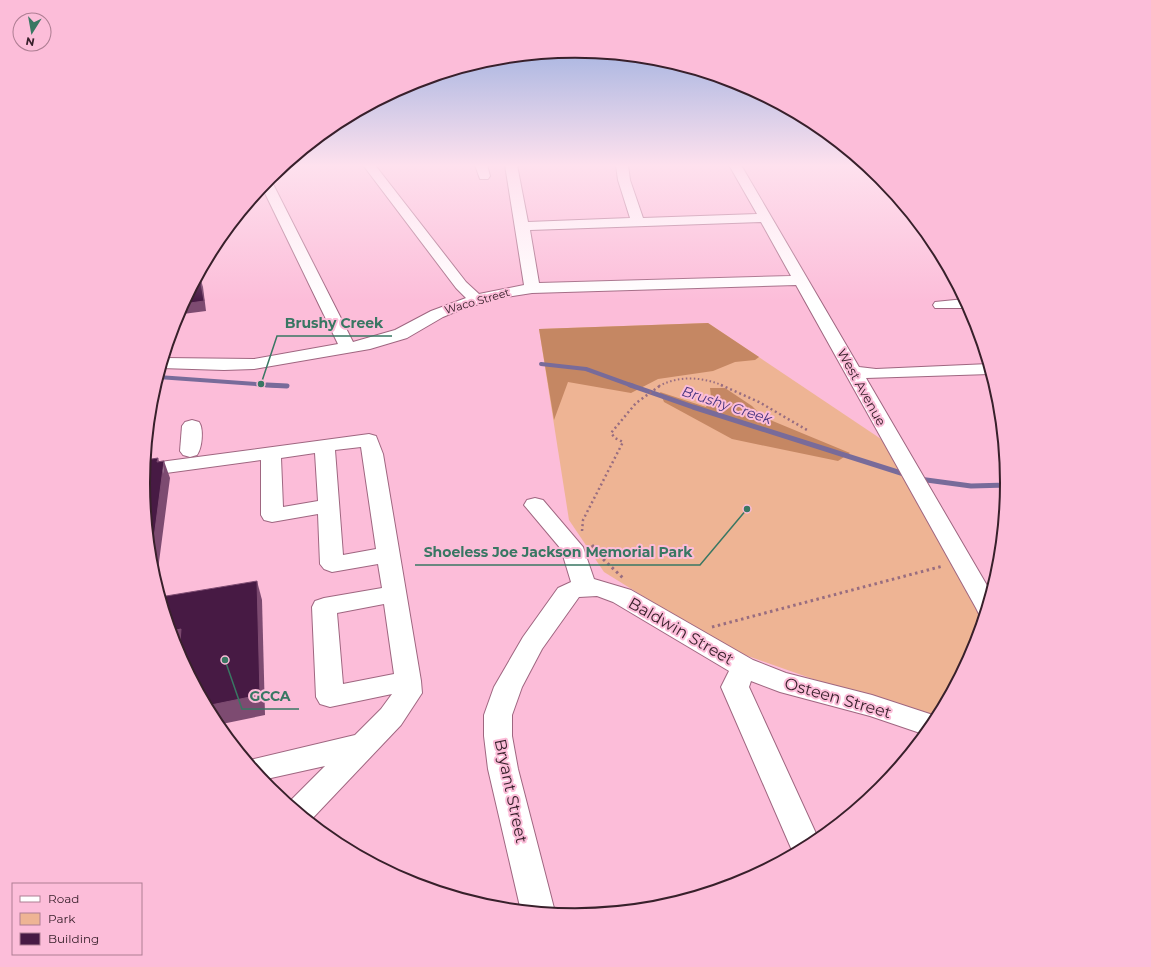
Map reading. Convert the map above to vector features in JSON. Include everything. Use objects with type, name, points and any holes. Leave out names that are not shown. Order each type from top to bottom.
[{"type":"street","points":[[280,210],[348,348]]},
{"type":"street","points":[[404,210],[461,285],[476,300]]},
{"type":"street","points":[[519,210],[531,274],[532,288]]},
{"type":"street","points":[[634,210],[638,222]]},
{"type":"street","name":"West Avenue","points":[[761,210],[984,602]]},
{"type":"street","points":[[522,226],[765,218]]},
{"type":"street","name":"Waco Street","points":[[167,363],[224,365],[254,364],[348,348],[392,338],[442,311],[496,294],[532,288],[801,280]]},
{"type":"street","points":[[941,305],[961,304]]},
{"type":"street","points":[[854,372],[876,374],[986,369]]},
{"type":"street","points":[[190,451],[192,426]]},
{"type":"street","points":[[151,469],[369,440],[373,454],[408,681],[408,693],[391,717],[302,809]]},
{"type":"street","points":[[151,455],[229,446]]},
{"type":"street","points":[[325,446],[332,564],[388,555]]},
{"type":"street","points":[[272,453],[272,514],[328,506]]},
{"type":"street","points":[[535,505],[572,547],[576,590]]},
{"type":"street","name":"Baldwin Street","points":[[576,590],[599,588],[622,596],[744,667],[735,687],[803,842]]},
{"type":"street","name":"Bryant Street","points":[[537,907],[503,769],[498,736],[498,715],[508,687],[532,644],[576,590]]},
{"type":"street","points":[[394,594],[324,607],[330,697],[408,681]]},
{"type":"street","name":"Osteen Street","points":[[744,667],[780,682],[872,706],[926,724]]},
{"type":"street","points":[[260,769],[364,745]]},
{"type":"path","points":[[585,536],[581,531],[583,520],[622,442],[615,438],[611,433],[642,397],[656,387],[670,380],[693,378],[717,383],[736,390],[807,430]]},
{"type":"path","points":[[589,541],[601,557],[625,581]]},
{"type":"path","points":[[704,629],[947,565]]},
{"type":"green space","points":[[708,323],[884,441],[981,611],[969,646],[957,672],[933,714],[844,690],[742,654],[680,619],[604,572],[569,520],[539,329]]},
{"type":"shaded area","points":[[708,323],[759,357],[755,360],[735,362],[713,371],[658,379],[631,393],[568,382],[554,420],[539,329]]},
{"type":"shaded area","points":[[710,388],[725,388],[752,406],[763,417],[850,453],[838,461],[732,439],[664,402],[660,392],[706,407],[711,397]]},
{"type":"building","points":[[201,282],[204,301],[190,303]]},
{"type":"building","points":[[158,458],[157,462],[164,461],[154,538],[151,511],[151,459]]},
{"type":"building","points":[[257,581],[260,695],[212,705],[194,672],[182,646],[180,641],[181,629],[176,630],[165,596]]},
{"type":"waterway","name":"Brushy Creek","points":[[541,364],[586,369],[633,386]]},
{"type":"waterway","name":"Brushy Creek","points":[[163,377],[271,385]]},
{"type":"waterway","name":"Brushy Creek","points":[[271,385],[287,386]]},
{"type":"waterway","name":"Brushy Creek","points":[[271,385],[282,386]]},
{"type":"waterway","name":"Brushy Creek","points":[[630,385],[693,407],[904,474]]},
{"type":"waterway","name":"Brushy Creek","points":[[919,479],[971,486],[1001,485]]},
{"type":"place","name":"Brushy Creek","points":[[261,384]]},
{"type":"place","name":"Shoeless Joe Jackson Memorial Park","points":[[747,509]]},
{"type":"place","name":"GCCA","points":[[225,660]]}]
